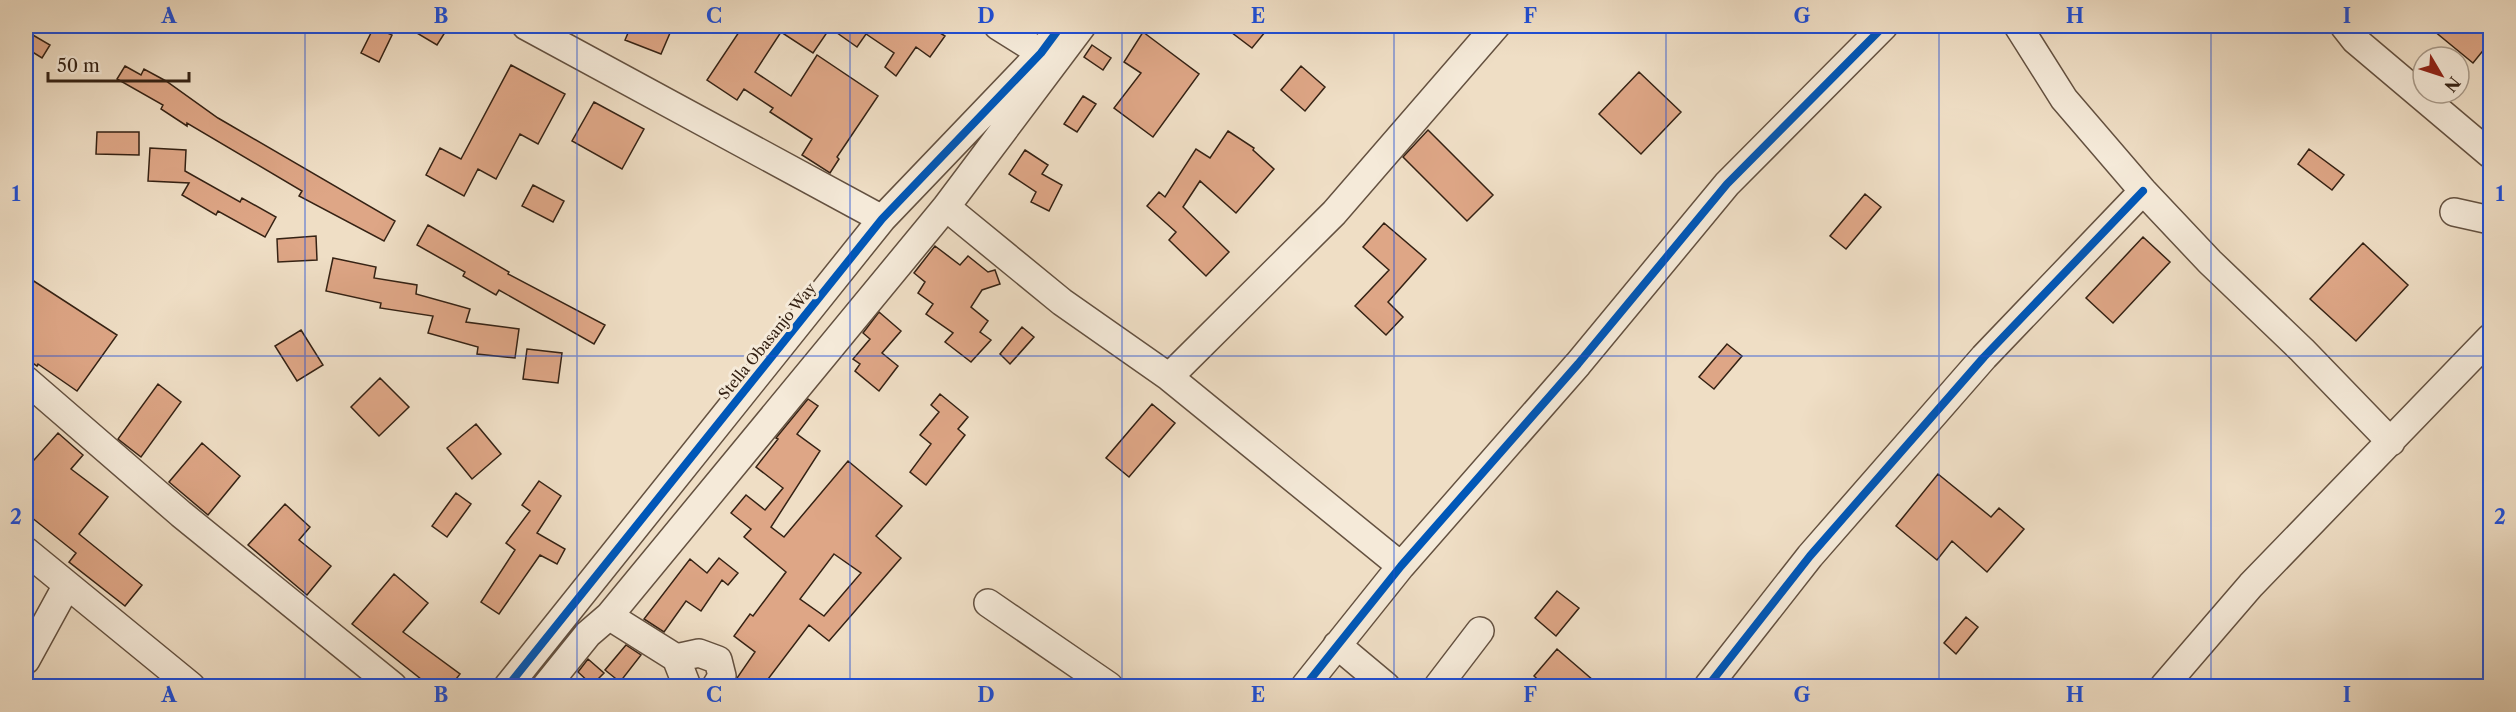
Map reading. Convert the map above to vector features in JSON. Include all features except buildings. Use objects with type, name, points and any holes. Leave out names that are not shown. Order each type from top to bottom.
[{"type":"street","points":[[526,26],[882,219]]},
{"type":"street","points":[[998,26],[1041,53]]},
{"type":"street","name":"Stella Obasanjo Way","points":[[508,687],[882,219],[1041,53],[1061,26]]},
{"type":"street","points":[[546,687],[588,634],[609,616],[946,207],[1082,26]]},
{"type":"street","points":[[1169,377],[1334,213],[1496,26]]},
{"type":"street","points":[[1305,687],[1401,566],[1578,364],[1726,184],[1884,26]]},
{"type":"street","points":[[2018,26],[2064,99],[2143,191],[2210,262],[2302,350],[2391,442]]},
{"type":"street","points":[[2344,26],[2355,40],[2490,154]]},
{"type":"street","points":[[1708,687],[1817,547],[1984,357],[2143,191]]},
{"type":"street","points":[[946,207],[1062,302],[1169,377],[1401,566]]},
{"type":"street","points":[[2454,212],[2490,220]]},
{"type":"street","points":[[2164,687],[2252,585],[2490,338]]},
{"type":"street","points":[[26,380],[181,514],[393,687]]},
{"type":"street","points":[[26,551],[191,687]]},
{"type":"street","points":[[26,660],[67,585]]},
{"type":"street","points":[[988,603],[1108,687]]},
{"type":"street","points":[[609,616],[676,658],[687,687]]},
{"type":"street","points":[[1438,687],[1480,631]]},
{"type":"street","points":[[1337,645],[1386,687]]},
{"type":"street","points":[[676,658],[699,653],[718,660],[722,676],[716,687]]},
{"type":"cycle path","points":[[508,686],[882,219],[1041,53],[1061,26]]},
{"type":"cycle path","points":[[1305,686],[1401,566],[1578,364],[1727,184],[1884,26]]},
{"type":"cycle path","points":[[1708,686],[1810,556],[1984,357],[2143,191]]}]
